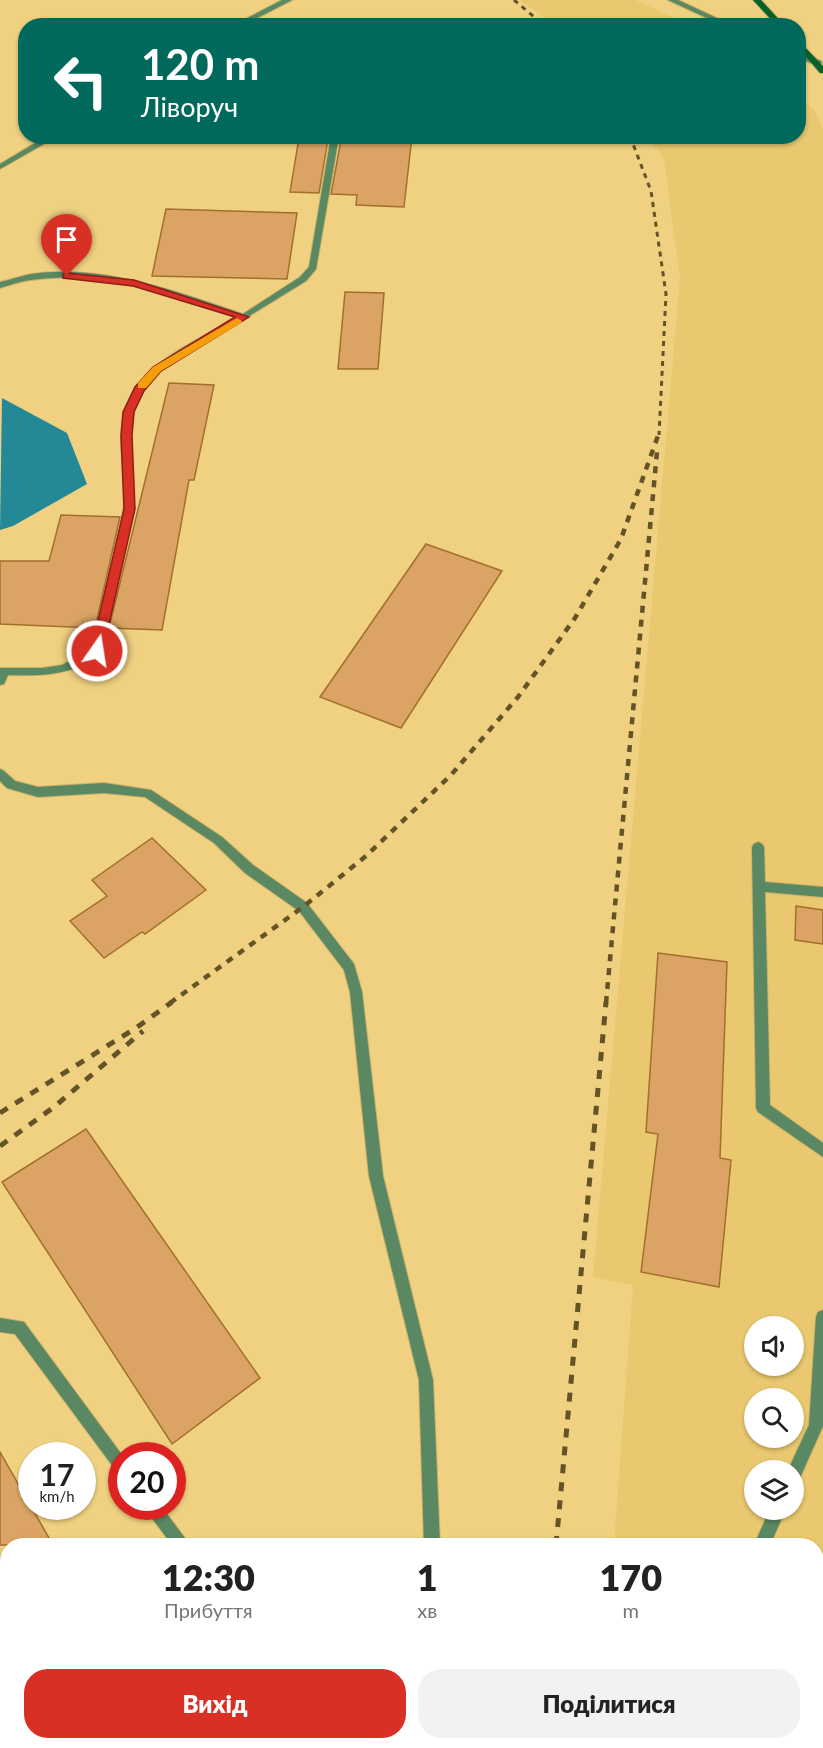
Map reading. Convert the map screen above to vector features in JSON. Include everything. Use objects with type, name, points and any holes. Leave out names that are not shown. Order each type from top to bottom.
[{"type":"street","points":[[757,0],[774,18]]},
{"type":"street","points":[[806,51],[821,67]]},
{"type":"lane","points":[[251,18],[288,0]]},
{"type":"lane","points":[[672,0],[713,18]]},
{"type":"lane","points":[[806,59],[821,67]]},
{"type":"lane","points":[[0,167],[40,144]]},
{"type":"lane","points":[[0,681],[4,671],[50,672],[78,665],[97,651],[129,509],[126,436],[129,412],[139,389],[157,369],[303,279],[313,267],[334,144]]},
{"type":"lane","points":[[0,285],[26,277],[45,275],[110,279],[172,293],[244,317]]},
{"type":"lane","points":[[0,774],[11,785],[38,792],[104,788],[147,793],[218,840],[249,868],[303,907],[350,968],[356,992],[376,1176],[426,1380],[432,1538]]},
{"type":"lane","points":[[758,847],[763,1108],[823,1151]]},
{"type":"lane","points":[[759,886],[823,892]]},
{"type":"lane","points":[[801,1460],[816,1425],[823,1317]]},
{"type":"lane","points":[[0,1325],[19,1327],[108,1448]]},
{"type":"lane","points":[[162,1520],[176,1538]]},
{"type":"lane","points":[[765,1538],[773,1520]]},
{"type":"shaded area","points":[[520,0],[635,0],[675,18],[544,18]]},
{"type":"shaded area","points":[[806,103],[815,111],[823,129],[823,1538],[615,1538],[633,1285],[593,1277],[680,278],[664,159],[653,144],[806,144]]},
{"type":"water","points":[[2,398],[67,433],[87,484],[13,526],[0,530]]},
{"type":"building","points":[[298,144],[327,144],[319,193],[290,192]]},
{"type":"building","points":[[340,144],[411,144],[404,207],[356,205],[357,195],[331,194]]},
{"type":"building","points":[[166,209],[297,213],[287,279],[152,276]]},
{"type":"building","points":[[345,292],[384,293],[378,369],[338,369]]},
{"type":"building","points":[[169,383],[214,385],[194,480],[189,480],[162,630],[109,628]]},
{"type":"building","points":[[61,515],[120,517],[95,628],[0,624],[0,561],[49,561]]},
{"type":"building","points":[[426,544],[502,571],[401,728],[320,697]]},
{"type":"building","points":[[152,838],[206,890],[145,934],[142,932],[104,958],[70,921],[107,896],[92,880]]},
{"type":"building","points":[[796,906],[823,910],[823,944],[795,940]]},
{"type":"building","points":[[658,953],[727,962],[720,1158],[731,1160],[719,1287],[641,1272],[658,1134],[646,1132]]},
{"type":"building","points":[[86,1129],[260,1378],[175,1442],[171,1442],[2,1182]]},
{"type":"building","points":[[0,1452],[18,1484],[18,1520],[39,1520],[49,1538],[0,1538]]},
{"type":"railway","points":[[514,0],[535,18]]},
{"type":"railway","points":[[633,144],[651,191],[666,294],[659,435]]},
{"type":"railway","points":[[170,1003],[303,907],[366,856],[451,775],[518,697],[575,618],[621,539],[659,433]]},
{"type":"railway","points":[[606,1003],[657,452]]},
{"type":"railway","points":[[0,1113],[136,1028],[172,1002]]},
{"type":"railway","points":[[557,1538],[606,1002]]},
{"type":"railway","points":[[0,1146],[54,1107],[143,1031]]},
{"type":"slow traffic","points":[[142,386],[157,369],[237,321]]},
{"type":"route","points":[[67,276],[134,283],[244,317],[157,369],[139,389],[129,412],[126,436],[129,509],[97,651]]}]
